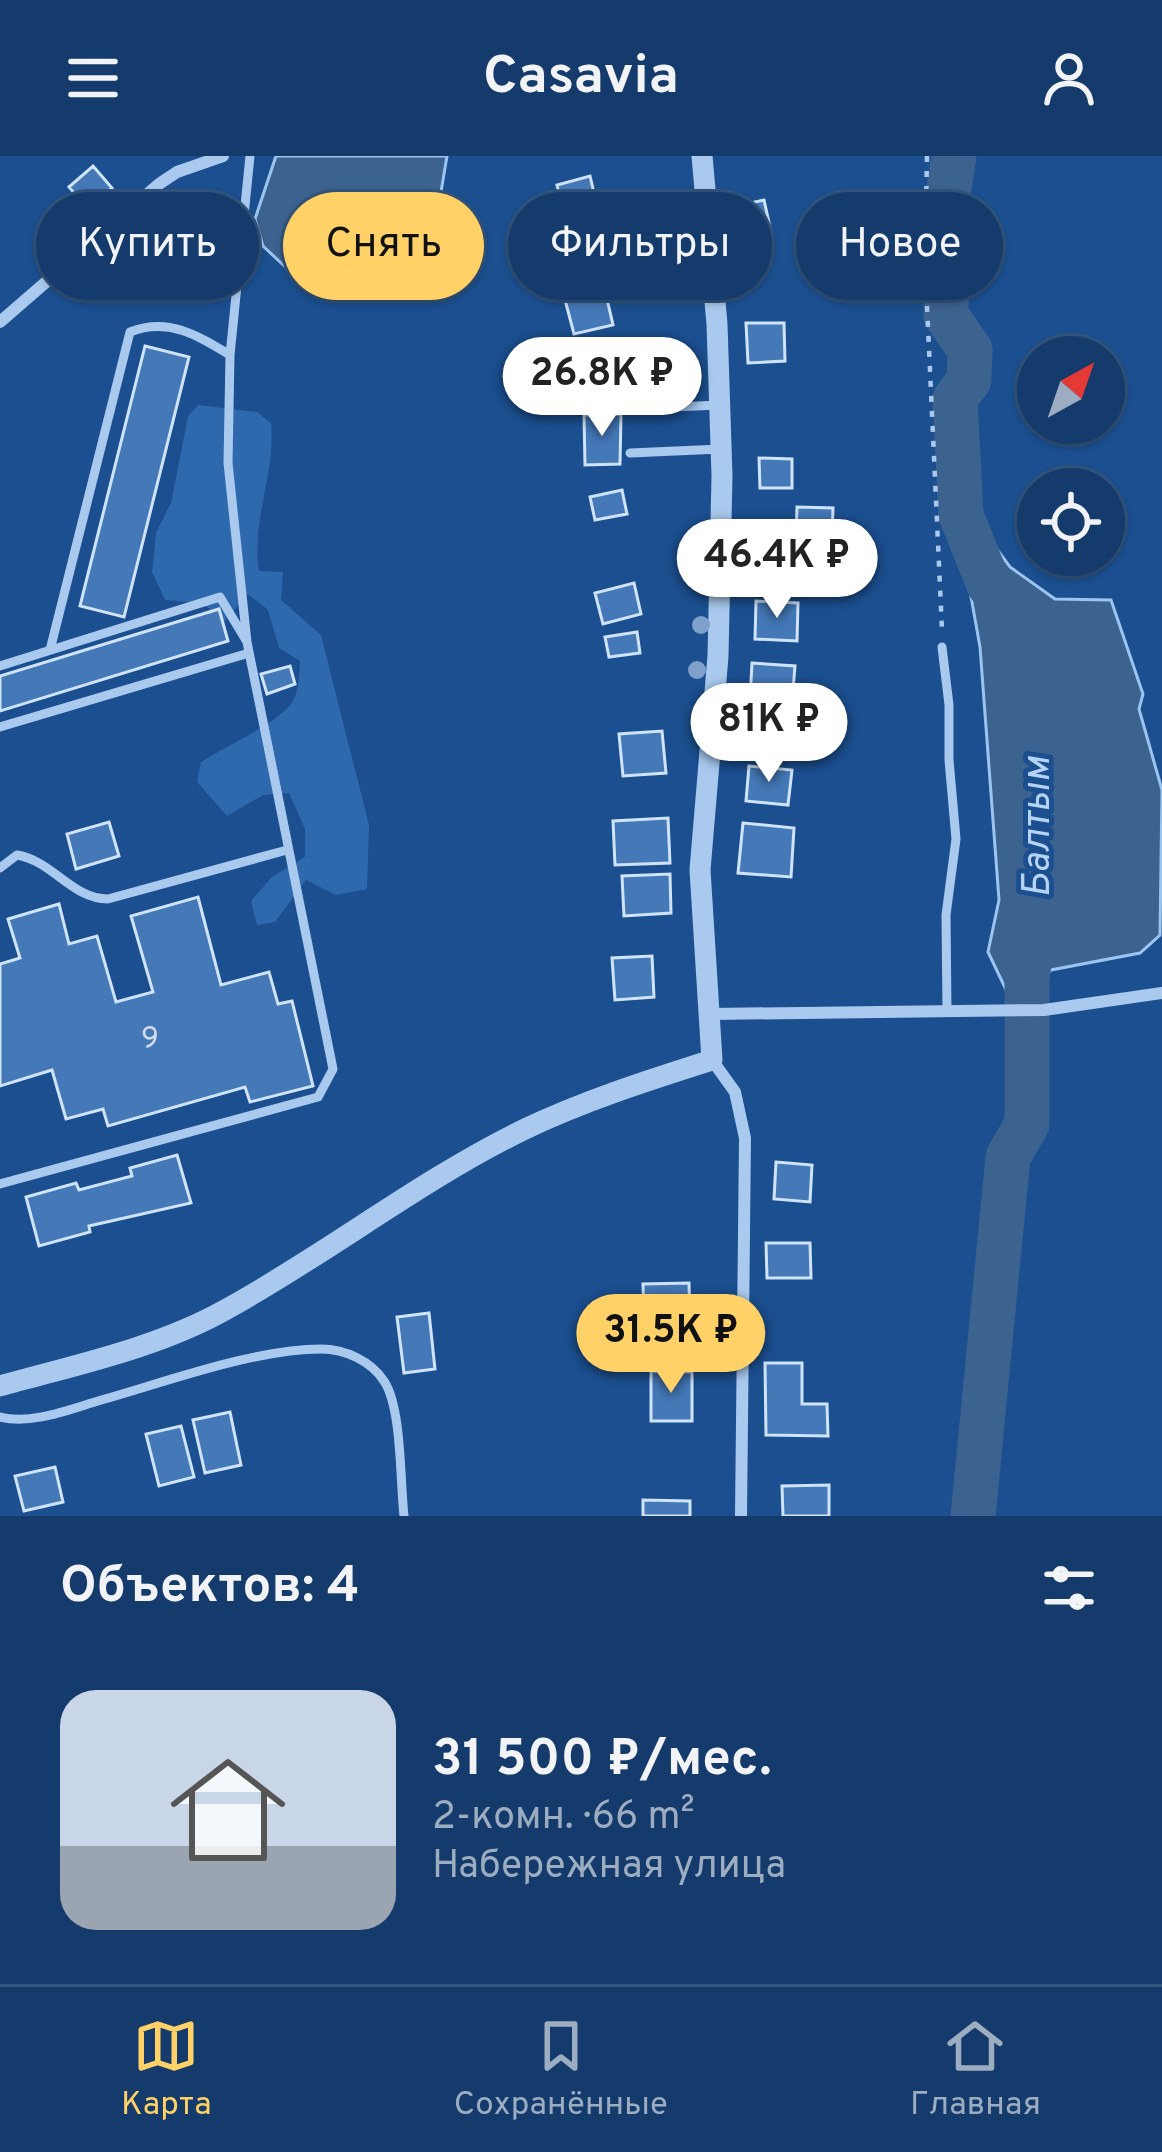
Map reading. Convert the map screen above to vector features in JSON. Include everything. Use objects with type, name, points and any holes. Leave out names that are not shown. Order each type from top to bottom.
[{"type":"street","points":[[0,322],[159,184],[177,172],[223,156]]},
{"type":"street","points":[[701,156],[705,192]]},
{"type":"street","points":[[714,300],[721,449],[718,656],[700,870],[712,1060],[735,1092],[745,1138],[741,1516]]},
{"type":"street","points":[[710,1014],[1044,1010],[1162,993]]},
{"type":"street","points":[[0,1386],[123,1352],[223,1312],[402,1198],[524,1129],[712,1060]]},
{"type":"lane","points":[[0,1184],[318,1097],[333,1069],[249,647],[228,463],[230,355],[250,156]]},
{"type":"lane","points":[[50,650],[130,332],[152,324],[192,332],[230,355]]},
{"type":"lane","points":[[587,397],[673,407],[720,405]]},
{"type":"lane","points":[[630,453],[721,449]]},
{"type":"lane","points":[[0,666],[220,597],[249,647]]},
{"type":"lane","points":[[0,727],[249,647]]},
{"type":"lane","points":[[942,647],[956,839],[946,915],[947,1011]]},
{"type":"lane","points":[[0,868],[17,855],[34,857],[90,899],[108,899],[287,850]]},
{"type":"lane","points":[[0,1417],[14,1420],[60,1412],[266,1357],[322,1349],[346,1354],[370,1364],[387,1384],[404,1516]]},
{"type":"path","points":[[927,156],[925,262],[942,647]]},
{"type":"shaded area","points":[[198,405],[257,412],[271,423],[258,533],[259,571],[283,572],[281,600],[321,635],[369,825],[367,889],[336,895],[306,880],[275,922],[257,925],[251,901],[272,877],[305,857],[305,829],[289,793],[263,795],[227,816],[197,782],[201,762],[288,707],[297,691],[300,661],[279,648],[268,610],[248,594],[224,622],[203,603],[165,600],[152,572],[156,533],[171,503],[188,416]]},
{"type":"water","points":[[276,156],[447,156],[441,192],[283,192],[283,265],[263,246],[259,207]]},
{"type":"water","points":[[979,525],[1017,576],[1055,599],[1111,600],[1143,694],[1139,709],[1162,790],[1160,935],[1140,953],[1051,970],[1032,992],[1009,996],[988,952],[999,900],[980,647],[960,535]]},
{"type":"building","points":[[93,166],[112,188],[73,192],[69,187]]},
{"type":"building","points":[[590,176],[594,192],[559,192],[557,185]]},
{"type":"building","points":[[565,300],[607,300],[613,325],[574,334]]},
{"type":"building","points":[[746,323],[784,323],[785,361],[748,363]]},
{"type":"building","points":[[619,342],[623,360],[581,370],[578,352]]},
{"type":"building","points":[[145,346],[189,357],[124,617],[80,606]]},
{"type":"building","points":[[542,367],[548,400],[522,405],[516,372]]},
{"type":"building","points":[[621,414],[620,464],[585,465],[584,415]]},
{"type":"building","points":[[759,458],[792,459],[792,488],[760,488]]},
{"type":"building","points":[[622,490],[627,514],[595,520],[590,497]]},
{"type":"building","points":[[797,507],[833,508],[832,537],[796,536]]},
{"type":"building","points":[[634,583],[641,614],[603,624],[595,593]]},
{"type":"building","points":[[756,601],[798,603],[797,641],[755,639]]},
{"type":"building","points":[[219,609],[228,641],[0,711],[0,676]]},
{"type":"building","points":[[637,632],[640,653],[609,657],[605,637]]},
{"type":"building","points":[[752,663],[795,666],[792,702],[750,699]]},
{"type":"building","points":[[290,666],[295,684],[267,694],[261,674]]},
{"type":"building","points":[[662,731],[666,773],[623,776],[619,734]]},
{"type":"building","points":[[749,766],[792,770],[788,805],[746,801]]},
{"type":"building","points":[[668,818],[670,863],[615,865],[613,821]]},
{"type":"building","points":[[109,822],[119,856],[76,869],[67,834]]},
{"type":"building","points":[[743,823],[794,828],[791,877],[738,873]]},
{"type":"building","points":[[670,874],[671,913],[624,916],[622,876]]},
{"type":"building","points":[[198,897],[221,985],[269,972],[278,1004],[292,1001],[313,1086],[250,1102],[245,1087],[108,1126],[103,1109],[66,1119],[52,1070],[0,1086],[0,964],[20,958],[8,919],[59,904],[69,944],[97,936],[116,1002],[153,992],[131,916]]},
{"type":"building","points":[[652,956],[654,997],[615,1000],[612,958]]},
{"type":"building","points":[[177,1155],[191,1203],[89,1226],[90,1232],[39,1246],[26,1197],[76,1183],[79,1190],[132,1176],[130,1168]]},
{"type":"building","points":[[776,1162],[812,1165],[810,1202],[774,1199]]},
{"type":"building","points":[[766,1243],[810,1243],[811,1278],[767,1278]]},
{"type":"building","points":[[689,1283],[690,1323],[644,1323],[643,1284]]},
{"type":"building","points":[[429,1313],[435,1369],[404,1373],[397,1317]]},
{"type":"building","points":[[765,1363],[802,1363],[802,1404],[827,1404],[828,1436],[766,1435]]},
{"type":"building","points":[[651,1371],[692,1372],[692,1421],[651,1421]]},
{"type":"building","points":[[230,1412],[241,1465],[205,1473],[193,1420]]},
{"type":"building","points":[[181,1426],[194,1477],[159,1486],[146,1434]]},
{"type":"building","points":[[55,1467],[63,1502],[24,1511],[15,1476]]},
{"type":"building","points":[[829,1485],[829,1516],[783,1516],[782,1486]]},
{"type":"building","points":[[643,1500],[690,1501],[690,1516],[643,1516]]},
{"type":"waterway","name":"Балтым","points":[[954,156],[948,195],[946,315],[970,350],[969,380],[955,399],[961,515],[989,585]]},
{"type":"waterway","name":"Балтым","points":[[973,1516],[1008,1157],[1027,1124],[1027,980],[1033,931]]}]
